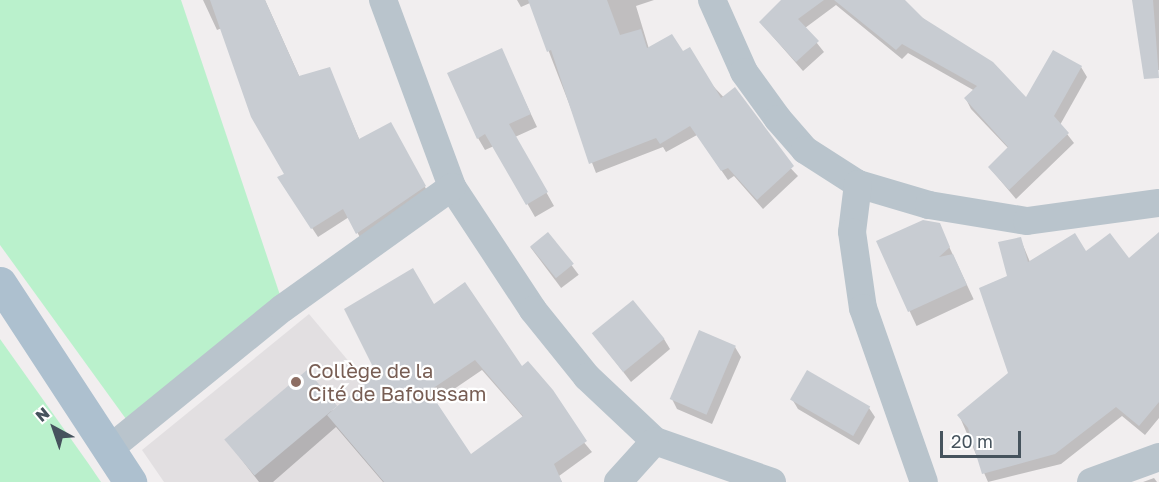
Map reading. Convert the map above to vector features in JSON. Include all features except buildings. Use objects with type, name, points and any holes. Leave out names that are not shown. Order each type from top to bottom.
[{"type":"main road","points":[[0,283],[130,482]]},
{"type":"street","points":[[382,0],[452,187],[532,310],[587,377],[655,441],[772,482]]},
{"type":"street","points":[[712,0],[744,72],[778,119],[805,150],[858,184],[929,206],[1027,221],[1159,202]]},
{"type":"street","points":[[858,184],[852,232],[863,308],[924,482]]},
{"type":"street","points":[[108,450],[284,308],[452,187]]},
{"type":"street","points":[[618,482],[655,441]]},
{"type":"street","points":[[1091,482],[1159,457]]},
{"type":"shaded area","name":"Collège de la Cité de Bafoussam","points":[[309,314],[450,482],[164,482],[142,450]]},
{"type":"green space","points":[[0,0],[181,0],[282,301],[126,419],[0,245]]},
{"type":"green space","points":[[0,339],[88,463],[101,482],[0,482]]},
{"type":"place","name":"Collège de la Cité de Bafoussam","points":[[296,382]]}]
